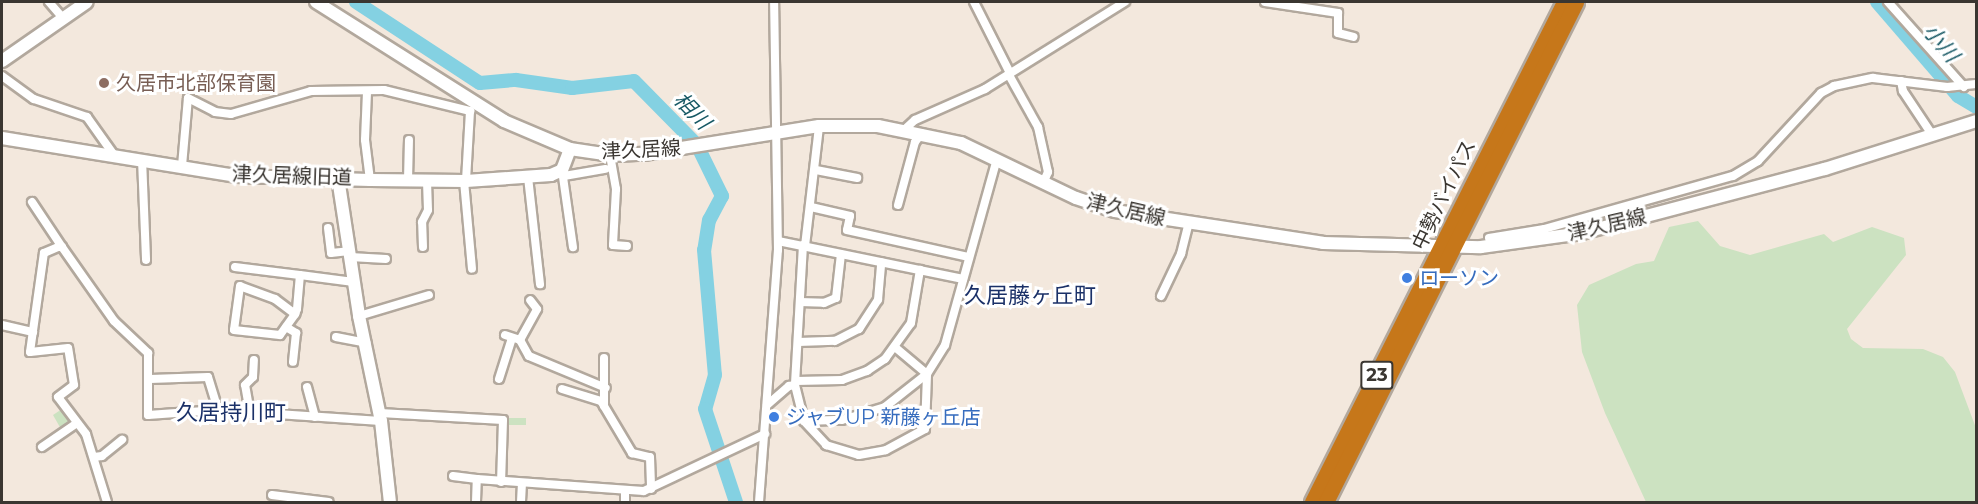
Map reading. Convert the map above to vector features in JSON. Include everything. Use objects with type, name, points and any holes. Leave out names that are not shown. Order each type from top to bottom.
[{"type":"highway","name":"中勢バイパス","points":[[1326,502],[1564,2]]},
{"type":"highway","name":"中勢バイパス","points":[[1312,502],[1576,2]]},
{"type":"main road","points":[[2,60],[87,2]]},
{"type":"main road","name":"津久居線","points":[[316,2],[473,107],[528,134],[570,149],[610,155],[692,147],[819,126],[863,124],[922,133],[961,143],[1043,183],[1115,211],[1323,243],[1448,248],[1524,243],[1582,233],[1715,199],[1933,136],[1977,121]]},
{"type":"main road","name":"津久居線旧道","points":[[2,138],[237,176],[465,181],[563,173]]},
{"type":"main road","points":[[563,173],[570,149]]},
{"type":"main road","points":[[338,178],[354,282],[380,417],[390,502]]},
{"type":"street","points":[[49,2],[63,18]]},
{"type":"street","points":[[759,502],[778,241],[774,2]]},
{"type":"street","points":[[974,2],[1038,127],[1048,172],[1043,183]]},
{"type":"street","points":[[903,131],[915,120],[977,93],[1010,74],[1125,2]]},
{"type":"street","points":[[1265,2],[1338,13],[1338,33],[1354,37]]},
{"type":"street","points":[[1888,2],[1955,87]]},
{"type":"street","points":[[2,76],[34,99],[87,117],[114,155]]},
{"type":"street","points":[[1490,238],[1544,229],[1717,181],[1758,161],[1821,93],[1873,78],[1955,87],[1977,84]]},
{"type":"street","points":[[1901,81],[1903,91],[1933,136]]},
{"type":"street","points":[[182,166],[188,98],[215,112],[231,114],[311,91],[401,93],[473,107],[465,181],[472,268]]},
{"type":"street","points":[[367,92],[365,140],[370,180]]},
{"type":"street","points":[[819,126],[816,170],[804,246],[795,383],[804,422],[820,441],[843,452],[864,455],[885,450],[925,429],[927,374]]},
{"type":"street","points":[[898,205],[915,142],[922,133]]},
{"type":"street","points":[[408,180],[410,140]]},
{"type":"street","points":[[610,155],[616,189],[613,245],[627,246]]},
{"type":"street","points":[[142,159],[146,260]]},
{"type":"street","points":[[804,422],[842,420],[867,414],[896,400],[927,374],[945,345],[997,159]]},
{"type":"street","points":[[573,247],[563,173],[605,169]]},
{"type":"street","points":[[816,170],[857,178]]},
{"type":"street","points":[[528,177],[540,284]]},
{"type":"street","points":[[423,247],[422,222],[428,210],[427,181]]},
{"type":"street","points":[[1715,199],[1717,181]]},
{"type":"street","points":[[32,202],[114,321],[148,353],[150,379],[148,415],[218,410],[315,417],[503,420],[501,482]]},
{"type":"street","points":[[811,207],[850,216],[847,230],[969,257]]},
{"type":"street","points":[[1161,296],[1181,254],[1189,223]]},
{"type":"street","points":[[328,228],[331,254],[386,259]]},
{"type":"street","points":[[778,241],[963,279]]},
{"type":"street","points":[[62,246],[44,253],[30,352],[68,348],[74,385],[58,397],[86,434],[107,502]]},
{"type":"street","points":[[800,302],[824,303],[836,298],[842,254]]},
{"type":"street","points":[[798,342],[835,341],[859,329],[878,300],[881,262]]},
{"type":"street","points":[[235,267],[354,282]]},
{"type":"street","points":[[767,405],[795,383],[830,382],[853,377],[876,366],[896,348],[915,311],[920,270]]},
{"type":"street","points":[[295,314],[275,298],[240,286],[234,330],[280,335],[295,314],[300,275]]},
{"type":"street","points":[[360,316],[429,295]]},
{"type":"street","points":[[498,379],[512,338],[537,309],[530,300]]},
{"type":"street","points":[[2,325],[33,332]]},
{"type":"street","points":[[286,327],[296,333],[293,362]]},
{"type":"street","points":[[336,337],[366,344]]},
{"type":"street","points":[[512,338],[529,356],[606,388]]},
{"type":"street","points":[[896,348],[927,374]]},
{"type":"street","points":[[604,358],[606,388],[604,406]]},
{"type":"street","points":[[250,412],[245,386],[253,377],[254,360]]},
{"type":"street","points":[[150,379],[222,378]]},
{"type":"street","points":[[212,379],[218,410]]},
{"type":"street","points":[[308,387],[315,417]]},
{"type":"street","points":[[562,389],[601,401],[632,453],[650,457],[651,489]]},
{"type":"street","points":[[42,447],[77,423]]},
{"type":"street","points":[[453,476],[522,484],[625,491],[651,489],[765,434]]},
{"type":"street","points":[[94,457],[123,440]]},
{"type":"street","points":[[476,502],[477,479]]},
{"type":"street","points":[[521,502],[522,484]]},
{"type":"street","points":[[625,491],[625,502]]},
{"type":"street","points":[[272,495],[328,502]]},
{"type":"green space","points":[[1698,221],[1720,246],[1750,255],[1824,234],[1833,242],[1872,227],[1904,238],[1906,255],[1847,329],[1851,339],[1863,348],[1923,349],[1943,357],[1955,372],[1976,428],[1976,502],[1646,502],[1605,413],[1582,352],[1577,305],[1589,285],[1636,264],[1654,261],[1669,227]]},
{"type":"green space","points":[[62,409],[71,420],[61,429],[53,415]]},
{"type":"green space","points":[[507,418],[526,418],[526,425],[507,425]]},
{"type":"waterway","name":"相川","points":[[356,2],[480,83],[516,80],[572,88],[634,81],[697,145],[722,196],[709,220],[704,250],[715,375],[705,409],[736,502]]},
{"type":"waterway","name":"小川","points":[[1877,2],[1958,96],[1976,107]]},
{"type":"place","name":"久居市北部保育園","points":[[104,83]]},
{"type":"place","name":"ローソン","points":[[1407,278]]},
{"type":"place","name":"ジャブUP 新藤ヶ丘店","points":[[774,417]]},
{"type":"district","name":"久居藤ヶ丘町","points":[[1030,296]]},
{"type":"district","name":"久居持川町","points":[[231,413]]}]
